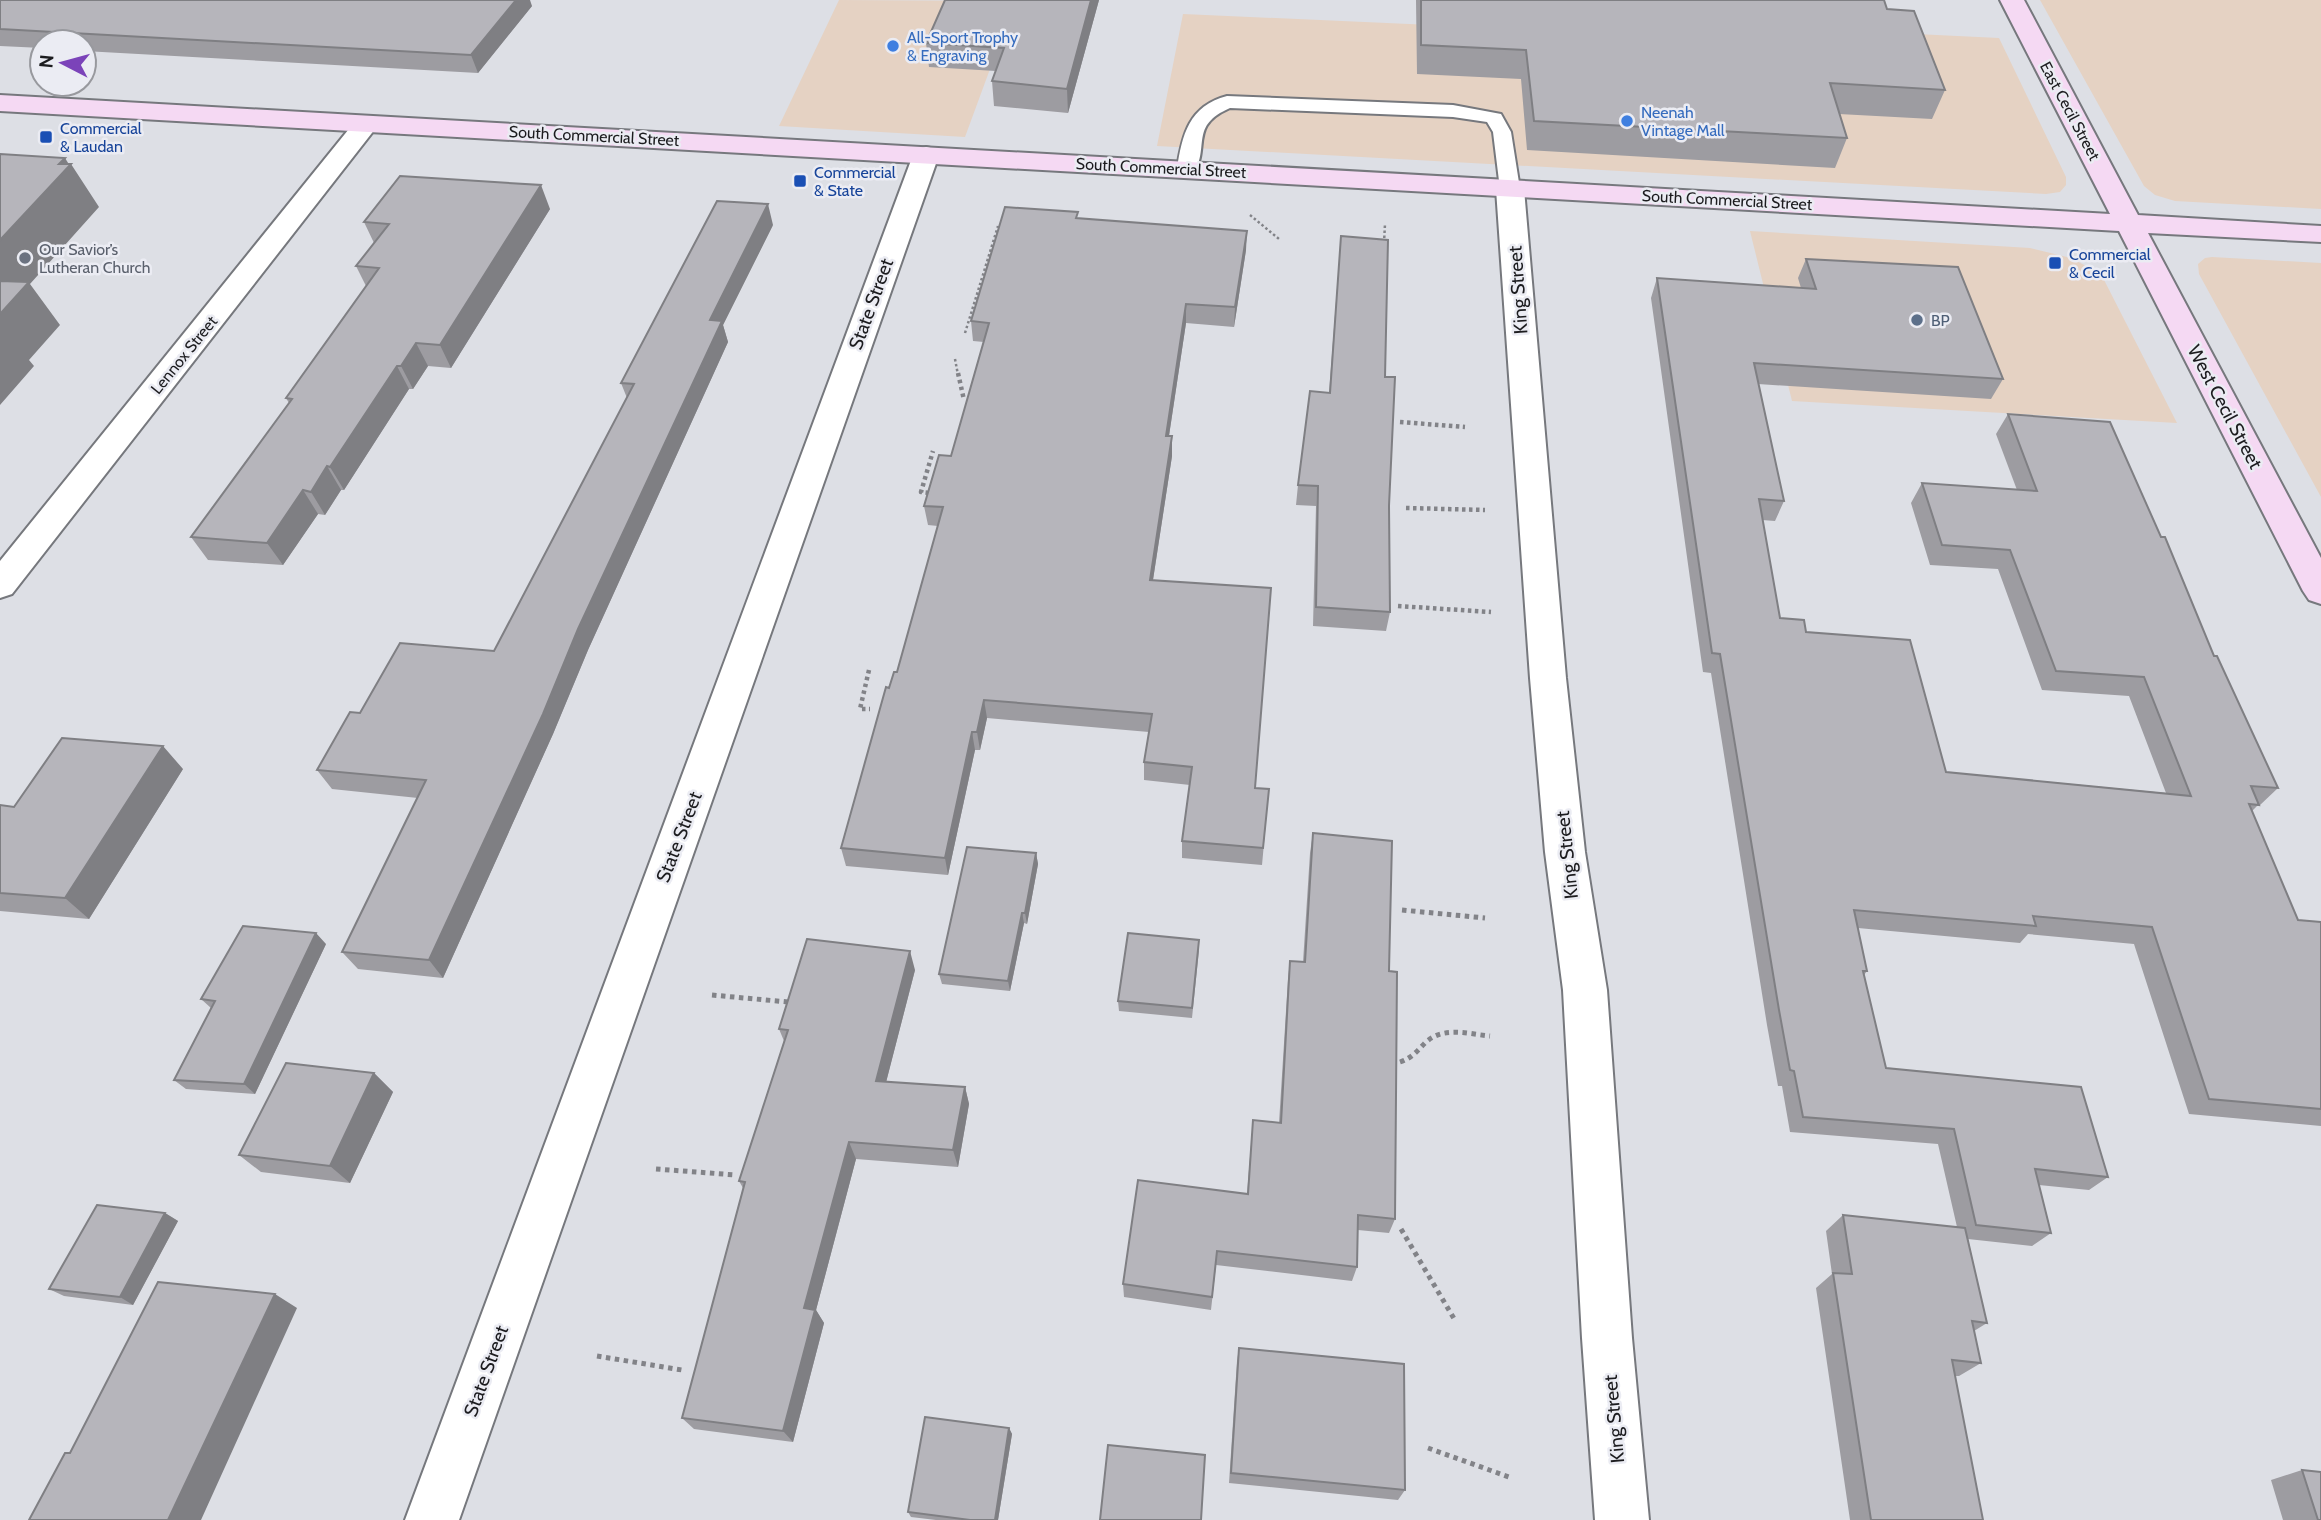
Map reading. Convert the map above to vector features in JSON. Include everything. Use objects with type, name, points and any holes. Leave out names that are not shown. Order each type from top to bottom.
[{"type":"main road","name":"East Cecil Street","points":[[2012,0],[2128,222]]},
{"type":"main road","name":"South Commercial Street","points":[[0,103],[2321,234]]},
{"type":"main road","name":"West Cecil Street","points":[[2128,222],[2321,591]]},
{"type":"street","name":"Lennox Street","points":[[0,585],[10,559],[366,124]]},
{"type":"street","name":"State Street","points":[[432,1520],[926,155]]},
{"type":"street","name":"King Street","points":[[1510,189],[1565,852],[1585,990],[1607,1338],[1622,1520]]},
{"type":"lane","points":[[1186,169],[1192,134],[1199,118],[1209,108],[1227,102],[1453,111],[1494,118],[1502,132],[1510,189]]},
{"type":"path","points":[[1245,212],[1279,239]]},
{"type":"path","points":[[1383,254],[1385,219]]},
{"type":"path","points":[[965,333],[998,226]]},
{"type":"path","points":[[955,359],[964,400]]},
{"type":"path","points":[[1400,422],[1465,427]]},
{"type":"path","points":[[929,493],[921,492],[933,451]]},
{"type":"path","points":[[1406,508],[1535,512]]},
{"type":"path","points":[[1398,606],[1545,616]]},
{"type":"path","points":[[869,670],[860,709],[870,709]]},
{"type":"path","points":[[1402,910],[1485,918]]},
{"type":"path","points":[[712,995],[788,1002]]},
{"type":"path","points":[[1399,1062],[1413,1058],[1434,1036],[1444,1032],[1490,1037]]},
{"type":"path","points":[[656,1169],[736,1175]]},
{"type":"path","points":[[1401,1229],[1456,1322]]},
{"type":"path","points":[[597,1356],[682,1370]]},
{"type":"path","points":[[1428,1448],[1508,1477]]},
{"type":"shaded area","points":[[839,0],[1015,1],[965,137],[779,126]]},
{"type":"shaded area","points":[[2040,0],[2321,0],[2321,209],[2175,201],[2155,195],[2144,186]]},
{"type":"shaded area","points":[[1183,14],[1795,41],[1791,28],[1999,38],[2066,177],[2066,185],[2060,192],[2046,194],[1157,146]]},
{"type":"shaded area","points":[[1750,231],[2030,248],[2071,258],[2101,274],[2177,423],[1792,401]]},
{"type":"shaded area","points":[[2205,258],[2321,263],[2321,497],[2199,274],[2198,264]]},
{"type":"building","points":[[0,0],[516,0],[471,55],[98,34],[98,28],[0,29]]},
{"type":"building","points":[[945,0],[1091,0],[1067,89],[992,81],[1004,48],[926,43]]},
{"type":"building","points":[[1421,0],[1884,0],[1887,9],[1914,11],[1945,90],[1830,83],[1847,138],[1534,121],[1526,50],[1421,45]]},
{"type":"building","points":[[0,154],[65,158],[59,164],[71,164],[0,240]]},
{"type":"building","points":[[400,176],[541,185],[440,345],[416,343],[401,366],[397,366],[330,467],[327,466],[311,492],[303,490],[267,543],[191,537],[292,399],[286,398],[379,268],[356,266],[389,224],[364,222]]},
{"type":"building","points":[[717,201],[768,204],[710,320],[722,321],[578,629],[543,714],[429,960],[342,952],[426,780],[317,770],[350,712],[360,713],[400,643],[494,651],[634,384],[621,383]]},
{"type":"building","points":[[1005,207],[1078,212],[1076,218],[1247,231],[1235,307],[1186,304],[1166,436],[1172,436],[1150,580],[1271,588],[1255,788],[1269,789],[1263,848],[1182,841],[1192,767],[1144,762],[1152,714],[984,700],[977,732],[972,732],[945,858],[841,848],[886,687],[889,688],[894,672],[897,672],[943,507],[924,506],[939,455],[951,456],[989,323],[971,321]]},
{"type":"building","points":[[1341,236],[1388,240],[1385,377],[1395,377],[1389,506],[1390,612],[1316,607],[1318,486],[1298,485],[1310,391],[1330,393]]},
{"type":"building","points":[[1806,259],[1958,267],[2003,379],[1754,363],[1784,501],[1759,499],[1780,618],[1804,620],[1806,632],[1910,640],[1946,772],[2191,796],[2144,677],[2056,671],[2010,550],[1942,545],[1922,483],[2037,491],[2008,414],[2110,422],[2161,537],[2165,537],[2214,656],[2217,656],[2278,788],[2251,786],[2259,805],[2249,804],[2298,920],[2321,922],[2321,1109],[2209,1099],[2152,927],[2033,916],[2036,926],[1854,910],[1867,971],[1863,971],[1886,1068],[2081,1087],[2108,1177],[2035,1169],[2051,1233],[1976,1225],[1954,1129],[1803,1117],[1794,1071],[1790,1070],[1720,654],[1712,653],[1657,278],[1816,289]]},
{"type":"building","points":[[0,281],[29,282],[0,314]]},
{"type":"building","points":[[62,738],[163,746],[65,898],[0,893],[0,805],[14,807]]},
{"type":"building","points":[[1313,833],[1392,841],[1389,971],[1397,972],[1395,1219],[1358,1215],[1357,1267],[1217,1251],[1212,1297],[1123,1284],[1138,1180],[1248,1194],[1253,1120],[1281,1123],[1290,961],[1305,962]]},
{"type":"building","points":[[967,847],[1036,853],[1008,981],[939,974]]},
{"type":"building","points":[[243,926],[316,933],[244,1084],[174,1080],[215,1001],[201,999]]},
{"type":"building","points":[[1128,933],[1199,940],[1192,1008],[1118,1001]]},
{"type":"building","points":[[807,939],[910,951],[876,1081],[965,1087],[953,1150],[849,1142],[804,1308],[815,1310],[783,1431],[682,1418],[745,1182],[739,1181],[788,1030],[779,1029]]},
{"type":"building","points":[[286,1063],[374,1073],[330,1166],[239,1155]]},
{"type":"building","points":[[97,1205],[165,1213],[120,1297],[49,1289]]},
{"type":"building","points":[[1843,1215],[1965,1228],[1987,1323],[1972,1321],[1981,1363],[1952,1360],[1983,1520],[1871,1520],[1833,1273],[1852,1274]]},
{"type":"building","points":[[158,1282],[275,1294],[168,1520],[29,1520],[65,1453],[70,1453]]},
{"type":"building","points":[[1239,1348],[1404,1364],[1405,1490],[1231,1473]]},
{"type":"building","points":[[925,1417],[1009,1428],[995,1520],[970,1520],[908,1512]]},
{"type":"building","points":[[1108,1445],[1205,1455],[1201,1520],[1100,1520]]},
{"type":"building","points":[[2302,1470],[2321,1472],[2321,1520],[2318,1520]]},
{"type":"place","name":"All-Sport Trophy & Engraving","points":[[893,46]]},
{"type":"place","name":"Neenah Vintage Mall","points":[[1627,121]]},
{"type":"place","name":"Commercial & Laudan","points":[[46,137]]},
{"type":"place","name":"Commercial & State","points":[[800,181]]},
{"type":"place","name":"Our Savior’s Lutheran Church","points":[[25,258]]},
{"type":"place","name":"Commercial & Cecil","points":[[2055,263]]},
{"type":"place","name":"BP","points":[[1917,320]]}]
